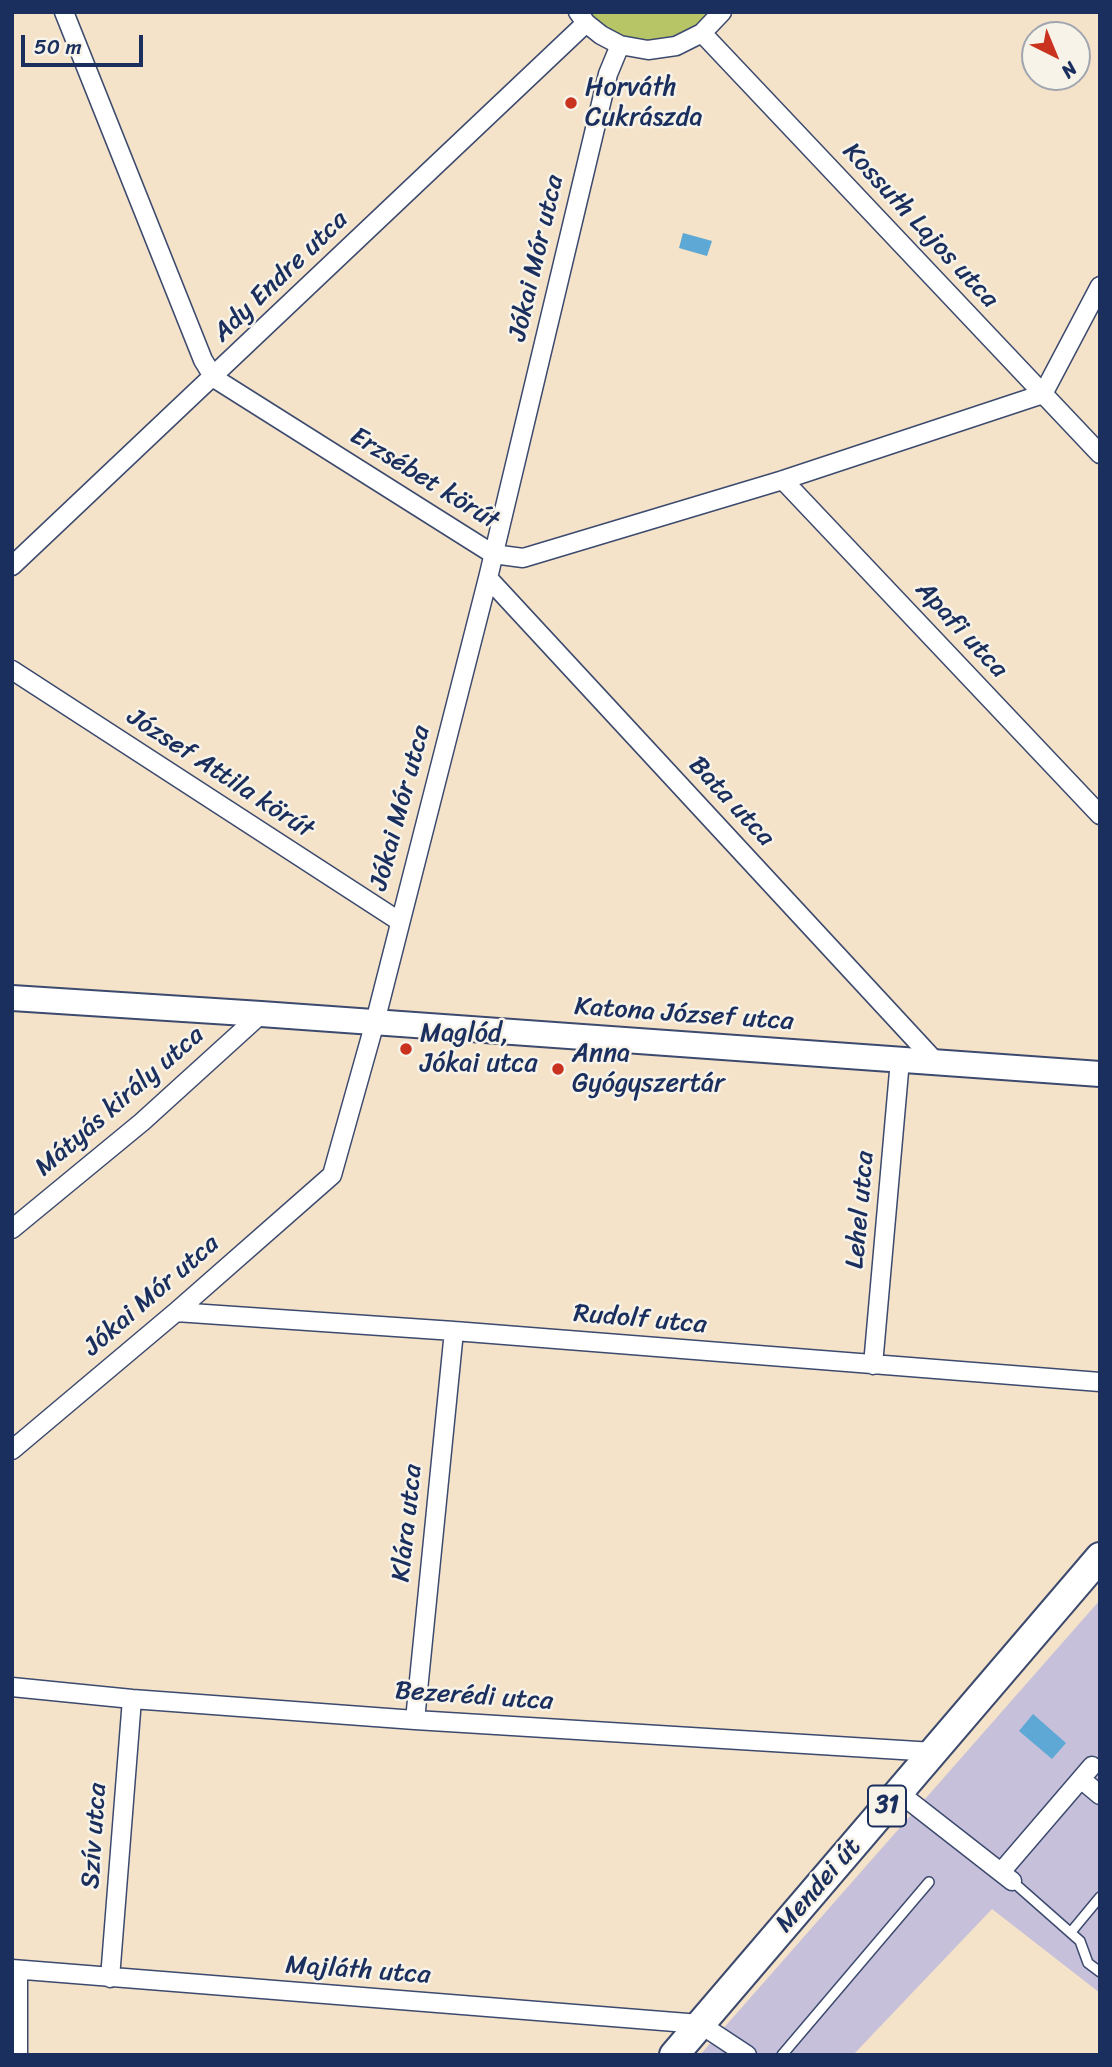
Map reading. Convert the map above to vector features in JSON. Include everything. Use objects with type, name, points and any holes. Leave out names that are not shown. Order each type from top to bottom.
[{"type":"main road","name":"Katona József utca","points":[[12,998],[1100,1074]]},
{"type":"main road","name":"Mendei út","points":[[674,2055],[1100,1557]]},
{"type":"street","name":"Erzsébet körút","points":[[64,12],[198,348],[214,378],[494,554],[523,558],[783,480],[1042,394]]},
{"type":"street","points":[[582,18],[601,35],[620,45],[648,50],[676,46],[702,33],[722,12]]},
{"type":"street","name":"Ady Endre utca","points":[[12,566],[214,378],[582,18]]},
{"type":"street","name":"Kossuth Lajos utca","points":[[702,33],[1100,454]]},
{"type":"street","name":"Jókai Mór utca","points":[[12,1450],[176,1312],[332,1175],[375,1022],[488,578],[608,74],[620,45]]},
{"type":"street","points":[[1042,394],[1100,286]]},
{"type":"street","name":"Apafi utca","points":[[783,480],[1100,815]]},
{"type":"street","name":"Bata utca","points":[[488,578],[936,1062]]},
{"type":"street","name":"József Attila körút","points":[[12,670],[399,921]]},
{"type":"street","name":"Mátyás király utca","points":[[12,1229],[142,1122],[261,1014]]},
{"type":"street","name":"Lehel utca","points":[[873,1365],[900,1060]]},
{"type":"street","name":"Rudolf utca","points":[[176,1312],[1100,1382]]},
{"type":"street","name":"Klára utca","points":[[415,1720],[454,1331]]},
{"type":"street","name":"Bezerédi utca","points":[[12,1687],[132,1699],[415,1720],[934,1752]]},
{"type":"street","name":"Szív utca","points":[[110,1978],[132,1699]]},
{"type":"street","points":[[898,1792],[1006,1876],[1091,1767]]},
{"type":"street","points":[[1091,1767],[1100,1795]]},
{"type":"street","points":[[15,1970],[18,2055]]},
{"type":"street","name":"Majláth utca","points":[[15,1970],[700,2024]]},
{"type":"street","points":[[700,2024],[747,2055]]},
{"type":"lane","points":[[1006,1876],[1080,1941],[1088,1962],[1100,1972]]},
{"type":"lane","points":[[782,2055],[929,1882]]},
{"type":"lane","points":[[1071,1932],[1100,1897]]},
{"type":"shaded area","points":[[1100,1600],[1100,1993],[992,1909],[853,2055],[700,2055]]},
{"type":"green space","points":[[589,12],[714,12],[702,25],[676,39],[647,42],[619,36],[606,29]]},
{"type":"water","points":[[683,233],[712,241],[707,256],[679,248]]},
{"type":"water","points":[[1033,1714],[1066,1743],[1052,1759],[1019,1731]]},
{"type":"place","name":"Horváth Cukrászda","points":[[571,103]]},
{"type":"place","name":"Maglód, Jókai utca","points":[[406,1049]]},
{"type":"place","name":"Anna Gyógyszertár","points":[[558,1069]]}]
